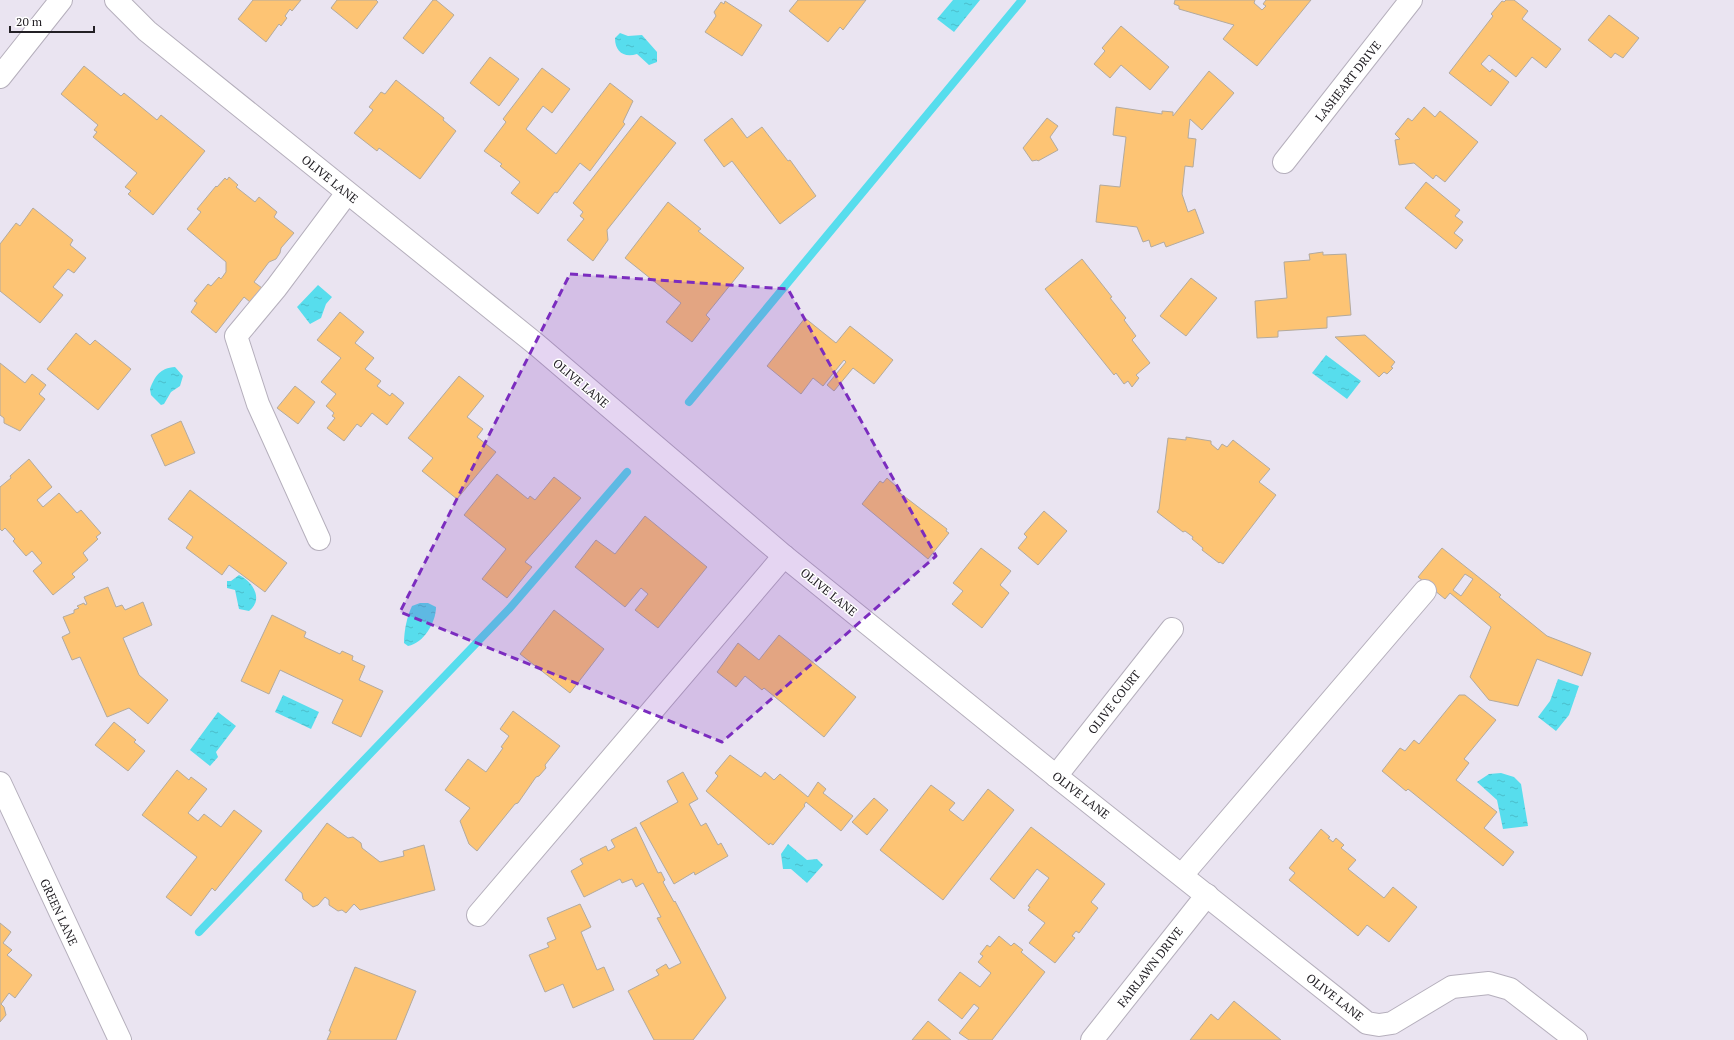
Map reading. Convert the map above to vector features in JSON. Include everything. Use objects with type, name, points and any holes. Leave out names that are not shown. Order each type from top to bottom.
[{"type":"street","points":[[0,77],[61,0]]},
{"type":"street","name":"OLIVE LANE","points":[[116,0],[147,31],[537,345],[784,556],[1056,776],[1367,1023],[1379,1025],[1392,1023],[1452,987],[1489,983],[1510,990],[1576,1040]]},
{"type":"street","name":"LASHEART DRIVE","points":[[1284,162],[1411,0]]},
{"type":"street","points":[[319,539],[258,404],[236,336],[276,288],[347,193]]},
{"type":"street","points":[[478,915],[784,556]]},
{"type":"street","points":[[1182,875],[1425,591]]},
{"type":"street","name":"OLIVE COURT","points":[[1056,776],[1172,629]]},
{"type":"street","name":"GREEN LANE","points":[[2,796],[120,1040]]},
{"type":"street","name":"FAIRLAWN DRIVE","points":[[1092,1040],[1207,895]]},
{"type":"highlighted area","points":[[570,274],[788,289],[936,556],[722,742],[400,612]]},
{"type":"water","points":[[953,0],[980,0],[954,32],[937,19]]},
{"type":"water","points":[[620,33],[628,36],[642,35],[657,52],[657,62],[649,65],[637,54],[628,55],[621,53],[615,43],[615,38]]},
{"type":"water","points":[[318,285],[332,297],[326,304],[321,318],[310,324],[297,307]]},
{"type":"water","points":[[1326,355],[1361,381],[1347,399],[1312,373]]},
{"type":"water","points":[[175,367],[183,376],[180,386],[171,392],[164,404],[161,405],[151,395],[150,389],[156,377],[162,371]]},
{"type":"water","points":[[239,575],[249,582],[255,591],[256,601],[249,611],[239,609],[235,590],[227,588],[227,581],[231,581]]},
{"type":"water","points":[[420,603],[428,603],[436,607],[434,619],[424,636],[419,641],[408,646],[404,643],[407,619],[412,606]]},
{"type":"water","points":[[1558,679],[1579,686],[1569,715],[1556,731],[1538,717],[1550,701]]},
{"type":"water","points":[[283,695],[319,712],[311,729],[275,712]]},
{"type":"water","points":[[218,712],[236,726],[216,752],[218,757],[210,766],[190,750]]},
{"type":"water","points":[[1501,773],[1514,777],[1521,784],[1528,826],[1503,829],[1497,800],[1477,782],[1489,774]]},
{"type":"water","points":[[788,844],[807,860],[817,859],[823,865],[807,883],[791,869],[783,869],[781,854]]},
{"type":"building","points":[[253,0],[301,0],[292,11],[290,9],[285,16],[287,18],[281,26],[279,24],[266,42],[238,19]]},
{"type":"building","points":[[337,0],[376,0],[378,2],[357,29],[331,8]]},
{"type":"building","points":[[433,0],[436,0],[454,15],[423,54],[403,38]]},
{"type":"building","points":[[798,0],[866,0],[843,30],[840,27],[828,42],[789,11]]},
{"type":"building","points":[[1175,0],[1255,0],[1254,3],[1262,10],[1266,6],[1263,4],[1266,0],[1311,0],[1257,66],[1223,39],[1234,25],[1179,9],[1179,6],[1174,4]]},
{"type":"building","points":[[1506,0],[1514,0],[1528,11],[1522,19],[1561,49],[1546,68],[1532,57],[1516,77],[1489,55],[1481,64],[1490,72],[1492,69],[1509,82],[1491,106],[1449,73],[1493,16],[1491,14],[1502,1],[1504,2]]},
{"type":"building","points":[[725,1],[762,25],[742,56],[705,32],[716,16],[714,12],[721,2],[724,4]]},
{"type":"building","points":[[1609,15],[1639,38],[1623,58],[1615,53],[1611,58],[1588,40]]},
{"type":"building","points":[[1121,26],[1169,67],[1150,90],[1121,65],[1110,78],[1094,64],[1105,51],[1102,48]]},
{"type":"building","points":[[490,57],[519,79],[499,106],[470,83]]},
{"type":"building","points":[[84,66],[121,96],[124,93],[157,120],[161,115],[205,151],[153,215],[128,194],[131,191],[125,187],[137,173],[93,137],[97,132],[94,130],[98,125],[61,94]]},
{"type":"building","points":[[542,68],[570,89],[552,113],[543,106],[526,129],[556,154],[610,83],[633,101],[623,122],[625,124],[590,171],[580,163],[557,193],[555,192],[538,214],[511,193],[520,182],[500,166],[502,164],[484,151],[506,122],[503,119]]},
{"type":"building","points":[[1209,71],[1234,93],[1202,130],[1190,119],[1188,138],[1196,139],[1193,167],[1185,166],[1182,194],[1188,212],[1195,209],[1204,233],[1166,247],[1164,242],[1151,247],[1149,240],[1143,242],[1137,227],[1096,222],[1100,185],[1120,187],[1126,137],[1113,135],[1116,107],[1162,114],[1162,111],[1173,112],[1173,116]]},
{"type":"building","points":[[396,80],[444,118],[443,120],[456,131],[420,179],[379,148],[377,151],[354,133],[373,110],[369,107],[381,92],[385,94]]},
{"type":"building","points":[[1424,107],[1435,117],[1440,111],[1478,142],[1445,182],[1436,175],[1433,179],[1414,163],[1399,165],[1395,140],[1400,139],[1395,134],[1408,118],[1412,121]]},
{"type":"building","points":[[641,116],[676,143],[607,230],[608,240],[593,261],[567,240],[584,219],[580,216],[583,212],[573,203]]},
{"type":"building","points":[[732,118],[747,138],[762,127],[788,161],[790,160],[816,196],[780,224],[732,161],[724,167],[704,140]]},
{"type":"building","points":[[1047,118],[1058,126],[1050,137],[1058,150],[1038,161],[1032,161],[1023,148]]},
{"type":"building","points":[[229,177],[238,185],[236,187],[255,202],[259,197],[277,212],[274,217],[294,233],[281,248],[276,259],[269,262],[254,282],[262,288],[250,302],[244,297],[216,333],[191,312],[197,303],[194,301],[208,284],[211,286],[219,277],[221,279],[226,272],[226,262],[187,229],[201,212],[197,209],[216,186],[217,187],[225,178],[227,180]]},
{"type":"building","points":[[1426,182],[1460,210],[1455,216],[1463,222],[1454,233],[1463,240],[1456,249],[1405,208]]},
{"type":"building","points":[[668,202],[701,229],[698,231],[744,268],[706,315],[710,319],[692,342],[666,322],[681,303],[625,258]]},
{"type":"building","points":[[33,208],[73,240],[70,245],[86,258],[74,273],[68,269],[53,287],[63,295],[40,323],[0,291],[0,244],[16,223],[20,226]]},
{"type":"building","points":[[1323,252],[1323,255],[1346,254],[1351,315],[1327,317],[1327,328],[1278,331],[1278,337],[1257,338],[1255,301],[1287,298],[1284,262],[1310,260],[1309,254]]},
{"type":"building","points":[[1082,259],[1112,297],[1110,298],[1126,318],[1124,320],[1136,336],[1132,340],[1150,363],[1136,375],[1139,378],[1132,387],[1128,381],[1124,384],[1116,373],[1114,375],[1045,289]]},
{"type":"building","points":[[1191,278],[1217,298],[1186,336],[1160,316]]},
{"type":"building","points":[[340,312],[364,332],[355,343],[374,358],[365,369],[381,381],[377,386],[390,396],[392,393],[404,403],[387,425],[372,413],[361,427],[357,424],[344,441],[327,428],[335,418],[332,416],[334,413],[326,406],[336,394],[321,382],[341,358],[317,340]]},
{"type":"building","points":[[805,318],[836,343],[850,326],[893,360],[874,384],[853,368],[834,391],[827,385],[846,362],[844,360],[823,386],[813,378],[801,394],[767,366]]},
{"type":"building","points":[[76,333],[90,345],[95,340],[131,369],[98,410],[47,369]]},
{"type":"building","points":[[1365,335],[1395,362],[1391,367],[1393,368],[1387,374],[1384,372],[1379,377],[1335,337]]},
{"type":"building","points":[[0,363],[25,383],[32,374],[46,385],[39,394],[45,399],[20,431],[4,423],[4,418],[0,415]]},
{"type":"building","points":[[459,376],[484,396],[467,417],[483,429],[477,437],[496,452],[457,499],[422,471],[433,458],[408,438]]},
{"type":"building","points":[[295,386],[315,402],[298,424],[277,408]]},
{"type":"building","points":[[181,421],[195,453],[165,466],[151,435]]},
{"type":"building","points":[[1186,437],[1211,441],[1211,444],[1218,450],[1222,444],[1227,447],[1233,440],[1270,469],[1259,482],[1276,495],[1223,564],[1220,562],[1219,563],[1202,550],[1203,548],[1192,539],[1193,537],[1185,531],[1183,532],[1157,512],[1159,509],[1168,438],[1186,440]]},
{"type":"building","points":[[29,459],[52,487],[37,500],[43,507],[59,493],[77,513],[81,510],[101,533],[96,537],[98,539],[83,553],[88,560],[72,574],[75,577],[53,595],[33,571],[42,563],[32,551],[26,556],[13,541],[15,539],[5,528],[2,531],[0,529],[0,487]]},
{"type":"building","points":[[497,474],[528,499],[530,496],[535,500],[554,477],[581,498],[525,562],[532,567],[507,598],[482,579],[506,549],[464,515]]},
{"type":"building","points":[[887,478],[897,487],[896,490],[947,529],[946,531],[949,533],[928,559],[862,504],[880,481],[883,483]]},
{"type":"building","points":[[190,490],[287,563],[265,592],[229,565],[222,575],[186,548],[193,537],[168,519]]},
{"type":"building","points":[[1044,511],[1067,531],[1038,565],[1018,548],[1027,537],[1024,534]]},
{"type":"building","points":[[645,516],[707,567],[658,628],[635,610],[648,594],[641,588],[625,607],[575,567],[596,540],[615,554]]},
{"type":"building","points":[[981,548],[1011,571],[1000,585],[1009,593],[982,628],[952,604],[963,591],[953,583]]},
{"type":"building","points":[[1442,548],[1501,595],[1499,597],[1547,636],[1591,653],[1582,676],[1537,659],[1518,706],[1489,700],[1470,677],[1491,627],[1450,593],[1445,599],[1418,577]],"holes":[[[1465,574],[1473,579],[1461,596],[1453,590]]]},
{"type":"building","points":[[108,587],[116,607],[122,605],[125,610],[143,602],[152,625],[123,638],[139,675],[168,700],[148,724],[129,708],[107,717],[80,657],[72,660],[62,637],[70,633],[63,617],[74,613],[74,610],[79,608],[77,606],[84,603],[85,605],[87,604],[84,597]]},
{"type":"building","points":[[554,610],[604,649],[570,693],[520,654]]},
{"type":"building","points":[[272,615],[306,632],[304,637],[340,654],[342,651],[353,656],[352,660],[365,666],[359,680],[383,691],[361,737],[332,723],[343,700],[280,670],[269,694],[241,681]]},
{"type":"building","points":[[779,635],[856,697],[824,737],[764,688],[762,690],[745,676],[736,687],[717,672],[738,643],[759,660]]},
{"type":"building","points":[[1459,695],[1465,695],[1496,720],[1464,759],[1469,763],[1456,780],[1497,812],[1484,828],[1514,852],[1503,866],[1408,789],[1406,791],[1382,771],[1400,748],[1405,751],[1414,740],[1419,744]]},
{"type":"building","points":[[513,711],[560,746],[545,765],[546,768],[539,776],[536,777],[518,803],[515,804],[477,851],[469,844],[460,821],[470,808],[445,790],[468,759],[486,772],[503,748],[501,747],[509,736],[500,729]]},
{"type":"building","points":[[114,722],[136,740],[134,742],[145,751],[128,771],[95,745]]},
{"type":"building","points":[[730,755],[761,777],[765,772],[774,780],[780,774],[808,797],[818,782],[826,789],[823,793],[853,816],[841,831],[806,802],[804,805],[805,806],[773,845],[770,843],[769,845],[706,791],[718,776],[715,773]]},
{"type":"building","points":[[177,770],[189,780],[191,777],[207,789],[188,813],[198,821],[204,814],[221,827],[234,810],[262,831],[215,891],[212,888],[191,916],[166,897],[197,857],[142,815]]},
{"type":"building","points":[[683,772],[698,799],[689,804],[701,826],[706,823],[718,845],[721,843],[728,856],[695,875],[694,872],[674,884],[640,823],[678,802],[667,781]]},
{"type":"building","points":[[931,785],[955,803],[949,810],[963,821],[988,789],[1014,810],[943,900],[880,850]]},
{"type":"building","points":[[874,798],[888,810],[867,835],[852,822]]},
{"type":"building","points":[[327,823],[348,838],[353,837],[361,843],[362,848],[380,862],[404,856],[403,851],[424,845],[435,890],[360,910],[354,904],[346,913],[342,910],[338,911],[329,905],[329,900],[325,897],[318,905],[313,907],[303,899],[302,893],[285,880]]},
{"type":"building","points":[[636,827],[658,873],[661,872],[665,880],[663,882],[674,902],[675,901],[726,998],[693,1040],[654,1040],[628,991],[659,975],[656,970],[666,964],[669,969],[681,963],[657,918],[661,917],[643,883],[636,887],[632,879],[622,883],[620,879],[584,897],[571,871],[583,864],[580,859],[606,846],[608,851],[615,847],[611,840]]},
{"type":"building","points":[[1031,827],[1105,884],[1091,902],[1098,908],[1079,933],[1076,931],[1072,936],[1075,938],[1055,963],[1029,943],[1045,923],[1028,910],[1030,907],[1028,906],[1049,878],[1037,869],[1014,899],[990,879]]},
{"type":"building","points":[[1321,829],[1333,842],[1336,838],[1344,845],[1341,848],[1356,860],[1348,869],[1384,898],[1393,887],[1417,907],[1389,942],[1367,925],[1358,936],[1289,880],[1295,873],[1289,868]]},
{"type":"building","points":[[580,904],[591,927],[581,932],[597,970],[604,967],[614,990],[573,1008],[563,984],[545,992],[529,955],[549,947],[547,943],[556,939],[547,918]]},
{"type":"building","points":[[0,923],[11,932],[3,943],[12,950],[7,955],[32,975],[15,998],[9,993],[1,1004],[4,1007],[6,1015],[0,1022]]},
{"type":"building","points":[[999,936],[1011,946],[1014,943],[1023,950],[1021,952],[1045,972],[992,1040],[969,1040],[959,1033],[979,1008],[974,1004],[962,1019],[938,1000],[960,972],[980,987],[991,973],[978,962],[983,956],[980,954],[987,945],[990,947]]},
{"type":"building","points":[[355,967],[416,991],[396,1040],[327,1040],[331,1031],[329,1031]]},
{"type":"building","points":[[1234,1001],[1281,1040],[1190,1040],[1211,1014],[1218,1020]]},
{"type":"building","points":[[928,1021],[951,1040],[912,1040]]},
{"type":"waterway","points":[[689,402],[1022,0]]},
{"type":"waterway","points":[[199,932],[510,608],[627,472]]}]
